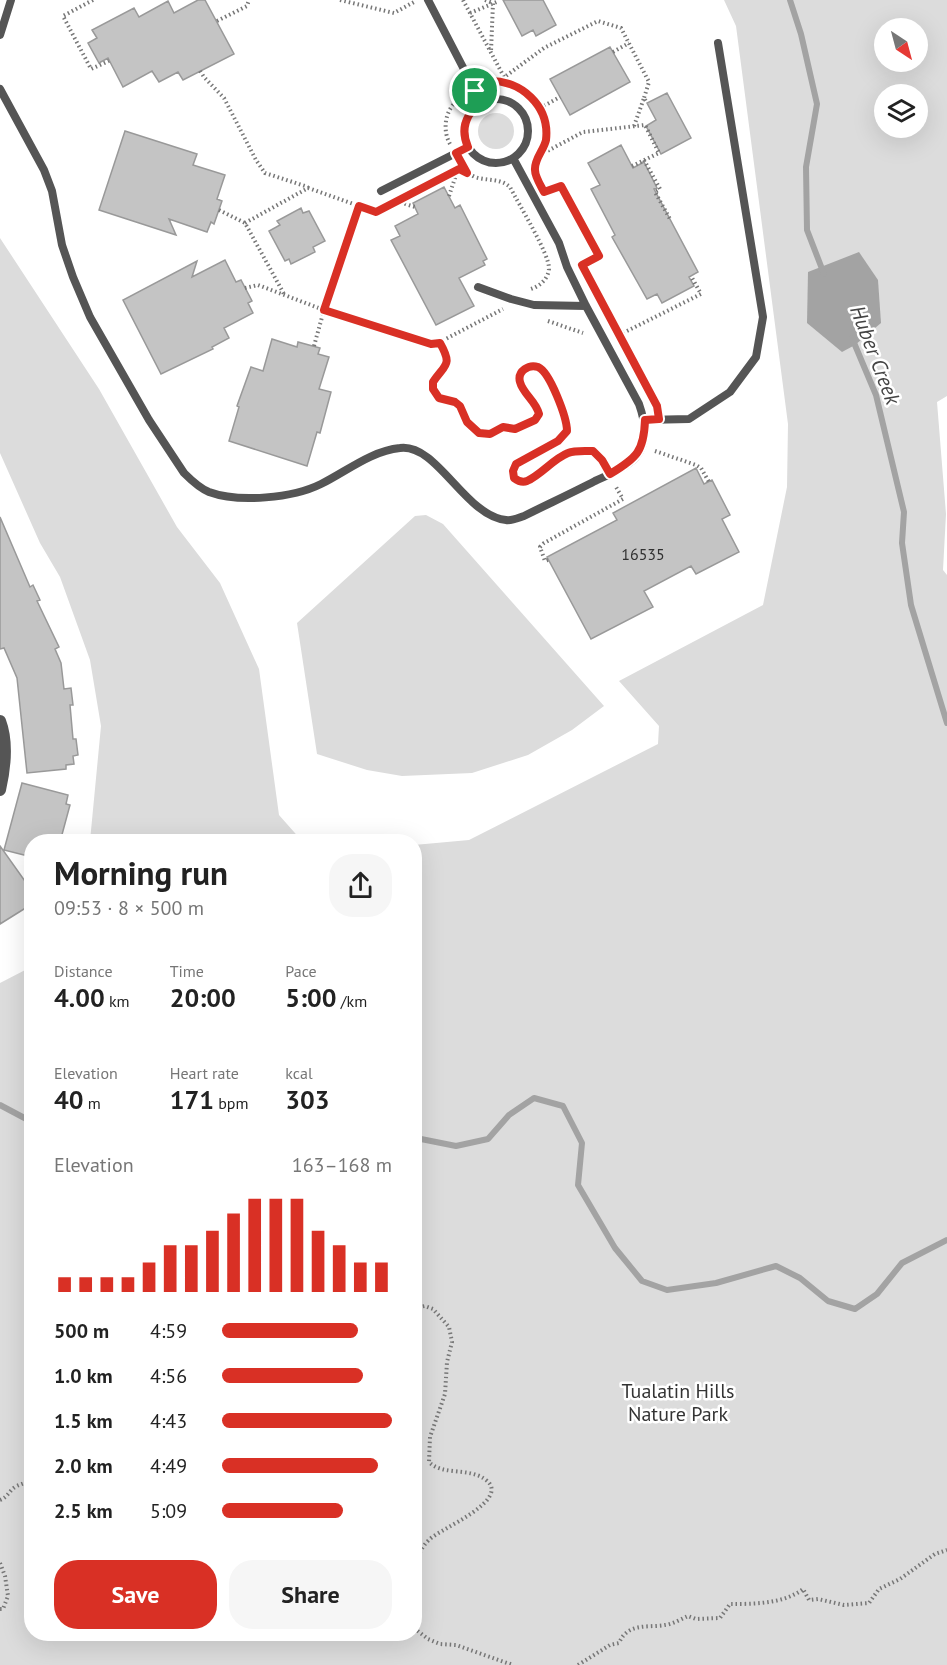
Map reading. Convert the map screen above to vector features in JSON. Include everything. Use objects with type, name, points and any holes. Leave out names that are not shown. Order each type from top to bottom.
[{"type":"street","points":[[0,721],[4,735],[5,760],[0,790]]},
{"type":"lane","points":[[0,35],[11,0]]},
{"type":"lane","points":[[428,0],[481,102]]},
{"type":"lane","points":[[645,420],[689,419],[730,392],[756,357],[763,318],[718,43]]},
{"type":"lane","points":[[0,89],[44,170],[52,191],[62,245],[90,317],[149,420],[184,473],[195,484],[208,491],[230,497],[292,494],[307,490],[384,450],[403,447],[411,448],[432,460],[475,505],[494,517],[509,520],[524,516],[610,474],[635,457],[643,444],[645,420],[639,404],[586,306],[567,267],[559,243],[513,158]]},
{"type":"lane","points":[[494,99],[508,101],[524,114],[528,135],[523,148],[513,158],[499,163],[485,161],[478,158],[468,147],[464,135],[465,122],[471,111],[481,102],[494,99]]},
{"type":"lane","points":[[381,191],[468,147]]},
{"type":"lane","points":[[478,286],[534,305],[586,306]]},
{"type":"path","points":[[93,0],[63,16],[91,69],[109,61]]},
{"type":"path","points":[[217,21],[247,6],[249,0]]},
{"type":"path","points":[[340,0],[394,13],[418,0]]},
{"type":"path","points":[[463,0],[507,83]]},
{"type":"path","points":[[485,0],[493,3]]},
{"type":"path","points":[[470,13],[499,1]]},
{"type":"path","points":[[491,53],[493,3]]},
{"type":"path","points":[[499,81],[544,48],[598,21],[621,28],[650,82],[634,126]]},
{"type":"path","points":[[613,52],[629,43]]},
{"type":"path","points":[[200,71],[224,98],[256,160],[266,173],[376,212],[417,191]]},
{"type":"path","points":[[467,173],[445,134],[446,120],[454,101],[489,81],[499,81],[526,92],[544,115],[546,129],[545,142],[536,162],[502,181]]},
{"type":"path","points":[[540,108],[560,97]]},
{"type":"path","points":[[644,98],[647,104]]},
{"type":"path","points":[[540,156],[583,132],[645,125],[659,153],[632,166]]},
{"type":"path","points":[[644,160],[660,189],[655,192],[670,219]]},
{"type":"path","points":[[535,171],[536,162]]},
{"type":"path","points":[[459,169],[482,179],[502,181],[510,187],[548,260],[547,276],[541,284],[526,291]]},
{"type":"path","points":[[448,175],[459,169]]},
{"type":"path","points":[[449,196],[459,169]]},
{"type":"path","points":[[541,186],[544,192],[561,186],[599,256],[582,265],[588,275]]},
{"type":"path","points":[[245,223],[308,188]]},
{"type":"path","points":[[396,201],[416,207]]},
{"type":"path","points":[[314,346],[359,206]]},
{"type":"path","points":[[219,210],[245,223],[285,295]]},
{"type":"path","points":[[614,325],[620,335],[701,294],[692,276]]},
{"type":"path","points":[[245,288],[258,285],[324,310],[431,344],[440,343],[503,309],[509,309]]},
{"type":"path","points":[[539,318],[579,330],[587,335]]},
{"type":"path","points":[[440,343],[448,362],[433,382],[433,389],[439,398],[455,402],[460,406],[467,422],[479,433],[490,434],[503,427],[515,429],[535,420],[539,414],[537,405],[520,382],[520,374],[523,369],[530,367],[539,368],[547,375],[566,418],[567,431],[558,441],[516,464],[513,471],[514,478],[519,482],[526,481],[570,452],[593,451],[602,460],[623,499],[544,543],[540,547],[545,561],[548,560]]},
{"type":"path","points":[[659,419],[660,430],[654,451],[696,465],[709,482]]},
{"type":"path","points":[[602,460],[611,455]]},
{"type":"path","points":[[616,486],[624,482]]},
{"type":"path","points":[[422,1307],[433,1310],[449,1328],[452,1342],[447,1362],[445,1394],[430,1437],[429,1462],[435,1467],[478,1475],[490,1484],[492,1491],[488,1500],[452,1527],[432,1537],[422,1547]]},
{"type":"path","points":[[0,1500],[15,1487],[24,1485]]},
{"type":"path","points":[[578,1665],[610,1645],[619,1643],[622,1635],[643,1624],[668,1625],[688,1616],[696,1619],[720,1618],[730,1604],[753,1604],[794,1596],[802,1589],[809,1600],[818,1599],[844,1605],[870,1603],[879,1589],[900,1579],[935,1554],[947,1550]]},
{"type":"path","points":[[0,1563],[8,1596],[3,1609],[0,1609]]},
{"type":"path","points":[[422,1634],[440,1644],[456,1645],[513,1665]]},
{"type":"green space","name":"Tualatin Hills Nature Park","points":[[724,0],[947,0],[947,396],[937,402],[946,514],[943,570],[947,575],[947,1665],[0,1665],[0,983],[24,971],[24,1641],[422,1641],[422,844],[469,840],[658,744],[659,726],[619,681],[763,605],[787,487],[788,424],[736,26]]},
{"type":"green space","points":[[496,113],[509,118],[514,131],[509,144],[496,149],[483,144],[478,131],[483,118]]},
{"type":"green space","points":[[0,238],[99,389],[177,527],[220,583],[259,669],[279,815],[296,834],[91,834],[101,726],[90,660],[60,577],[40,543],[0,453]]},
{"type":"green space","points":[[426,515],[443,524],[604,706],[572,730],[528,755],[472,773],[402,776],[367,770],[317,754],[297,623],[415,516]]},
{"type":"shaded area","points":[[859,252],[878,280],[881,323],[855,345],[842,352],[807,323],[808,272]]},
{"type":"building","points":[[198,0],[205,0],[234,54],[183,80],[178,72],[159,82],[152,71],[123,87],[108,58],[99,63],[88,43],[97,38],[92,30],[134,8],[139,17],[168,1],[174,13]]},
{"type":"building","points":[[503,0],[543,0],[556,25],[536,36],[533,30],[522,36]]},
{"type":"building","points":[[610,47],[630,82],[570,115],[550,79]]},
{"type":"building","points":[[667,93],[691,138],[661,154],[646,126],[656,120],[647,103]]},
{"type":"building","points":[[125,131],[197,154],[193,165],[225,175],[217,199],[222,201],[214,224],[211,222],[207,232],[169,219],[176,235],[99,210]]},
{"type":"building","points":[[621,145],[633,168],[644,162],[657,188],[654,189],[698,272],[689,277],[694,286],[662,303],[657,294],[647,299],[612,237],[615,235],[591,189],[600,185],[588,163]]},
{"type":"building","points":[[444,187],[455,208],[460,205],[487,259],[483,261],[485,265],[459,278],[474,306],[436,325],[391,240],[400,236],[395,226],[418,214],[413,203]]},
{"type":"building","points":[[301,208],[303,213],[309,211],[325,241],[313,247],[315,252],[291,264],[289,259],[285,261],[269,231],[280,225],[277,221]]},
{"type":"building","points":[[225,260],[236,282],[241,280],[252,301],[248,303],[253,313],[224,328],[229,338],[212,347],[213,349],[161,374],[123,300],[197,261],[192,277]]},
{"type":"building","points":[[272,339],[297,347],[298,342],[320,348],[318,354],[329,357],[319,389],[331,392],[320,433],[317,432],[307,466],[229,441],[239,407],[237,406],[251,367],[263,371]]},
{"type":"building","points":[[696,468],[704,484],[712,480],[730,515],[722,519],[739,552],[696,574],[691,566],[644,591],[653,607],[591,639],[547,557],[617,520],[613,513]]},
{"type":"building","points":[[0,517],[30,587],[33,585],[40,600],[37,601],[59,647],[55,649],[61,663],[64,689],[71,688],[73,739],[76,739],[78,755],[73,756],[74,764],[66,765],[66,769],[27,773],[17,678],[4,648],[0,649]]},
{"type":"building","points":[[22,783],[68,795],[66,804],[70,805],[62,834],[24,834],[24,855],[4,850]]},
{"type":"building","points":[[0,846],[24,880],[24,909],[0,924]]},
{"type":"waterway","name":"Huber Creek","points":[[790,0],[801,34],[817,104],[806,167],[807,230],[824,274]]},
{"type":"waterway","name":"Huber Creek","points":[[852,338],[876,395],[904,512],[902,543],[911,605],[947,723]]},
{"type":"waterway","points":[[422,1139],[456,1146],[488,1139],[509,1115],[534,1098],[563,1106],[582,1143],[578,1185],[615,1248],[642,1281],[667,1290],[716,1283],[776,1266],[800,1278],[828,1301],[855,1309],[877,1294],[902,1263],[947,1240]]},
{"type":"waterway","points":[[0,1105],[24,1118]]},
{"type":"route","points":[[489,81],[514,85],[526,92],[537,103],[544,115],[545,142],[536,162],[535,171],[544,192],[561,186],[599,256],[582,265],[657,406],[659,419],[645,420],[643,444],[635,457],[610,474],[602,460],[593,451],[585,451],[570,452],[526,481],[519,482],[514,478],[513,471],[516,464],[558,441],[567,431],[566,418],[547,375],[539,368],[523,369],[520,374],[520,382],[528,396],[537,405],[539,414],[535,420],[515,429],[503,427],[490,434],[479,433],[471,428],[460,406],[455,402],[439,398],[433,389],[433,382],[448,362],[440,343],[431,344],[324,310],[359,206],[376,212],[459,169],[467,173],[456,153],[468,147],[464,135],[465,122],[471,111],[481,102],[475,91],[489,81]]}]
